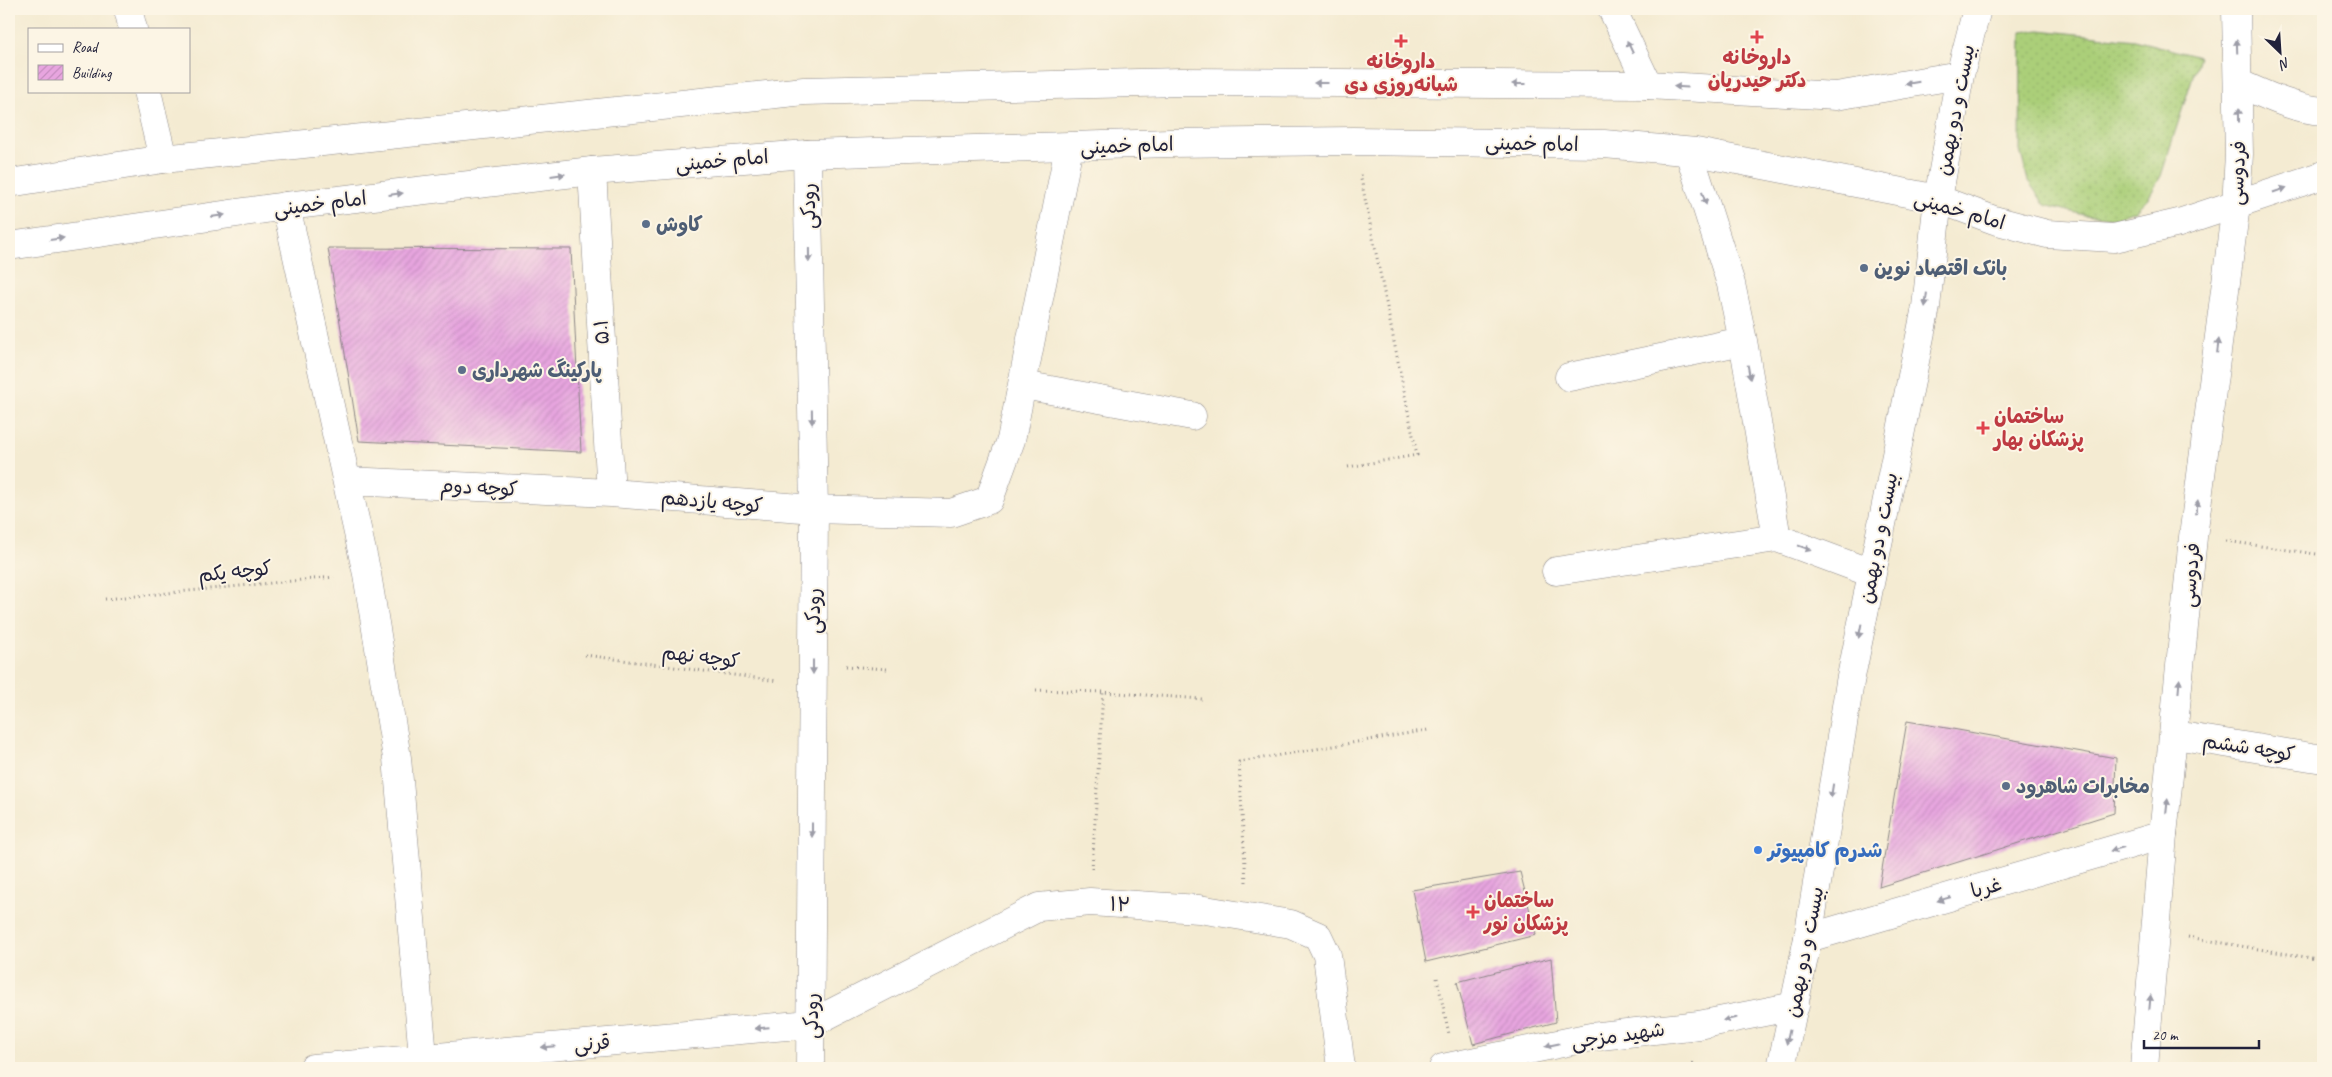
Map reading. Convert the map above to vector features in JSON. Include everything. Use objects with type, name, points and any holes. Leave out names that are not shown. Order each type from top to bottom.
[{"type":"main road","points":[[128,9],[133,28]]},
{"type":"main road","points":[[1612,9],[1648,85]]},
{"type":"main road","name":"بیست و دو بهمن","points":[[1781,1068],[1808,938],[1850,682],[1926,306],[1938,200],[1960,75],[1977,9]]},
{"type":"main road","points":[[2236,9],[2238,83],[2308,110],[2323,111]]},
{"type":"main road","points":[[9,182],[163,159],[804,91],[1181,82],[1648,85],[1836,96],[1960,75]]},
{"type":"main road","name":"فردوسی","points":[[2144,1068],[2163,835],[2175,735],[2193,537],[2236,205],[2238,83]]},
{"type":"main road","points":[[148,92],[163,159]]},
{"type":"main road","name":"امام خمینی","points":[[9,246],[286,206],[592,171],[807,154],[1170,143],[1353,141],[1604,144],[1690,152],[1938,200],[1994,220],[2047,234],[2114,238],[2178,223],[2323,175]]},
{"type":"main road","points":[[1069,147],[1023,385],[1192,416]]},
{"type":"main road","points":[[1690,152],[1731,284],[1743,341],[1777,538]]},
{"type":"main road","name":"رودکی","points":[[807,154],[814,510],[810,1068]]},
{"type":"main road","name":"۵.۱","points":[[592,171],[611,493]]},
{"type":"main road","points":[[286,206],[367,574],[396,758],[424,1063]]},
{"type":"main road","points":[[1569,377],[1743,341]]},
{"type":"main road","name":"کوچه یازدهم","points":[[611,493],[814,510],[951,512],[989,500],[1011,440],[1023,385]]},
{"type":"main road","name":"کوچه دوم","points":[[347,481],[611,493]]},
{"type":"main road","points":[[1556,571],[1777,538],[1871,573]]},
{"type":"main road","name":"کوچه ششم","points":[[2175,735],[2323,759]]},
{"type":"main road","name":"غربا","points":[[1808,938],[2163,835]]},
{"type":"main road","name":"۱۲","points":[[810,1024],[1038,907],[1090,902],[1199,909],[1291,924],[1318,936],[1327,955],[1342,1068]]},
{"type":"main road","name":"شهید مزجی","points":[[1449,1067],[1591,1037],[1699,1025],[1794,1006]]},
{"type":"main road","name":"قرنی","points":[[313,1068],[424,1063],[810,1024]]},
{"type":"path","points":[[1348,467],[1417,455],[1353,141]]},
{"type":"path","points":[[2193,537],[2323,555]]},
{"type":"path","name":"کوچه یکم","points":[[105,599],[367,574]]},
{"type":"path","name":"کوچه نهم","points":[[585,656],[813,674],[887,669]]},
{"type":"path","points":[[1036,690],[1103,692],[1202,699]]},
{"type":"path","points":[[1090,902],[1103,692]]},
{"type":"path","points":[[1248,918],[1240,762],[1428,730]]},
{"type":"path","points":[[2156,931],[2323,960]]},
{"type":"path","points":[[1437,978],[1449,1067]]},
{"type":"path","points":[[2320,1068],[2323,1037]]},
{"type":"green space","points":[[2040,30],[2135,40],[2199,57],[2161,176],[2149,197],[2135,211],[2115,218],[2084,215],[2045,205],[2028,181],[2020,150],[2021,32]]},
{"type":"building","name":"پارکینگ شهرداری","points":[[328,248],[571,249],[581,452],[359,441]]},
{"type":"building","name":"مخابرات شاهرود","points":[[1907,721],[2116,758],[2114,813],[1879,887]]},
{"type":"building","name":"ساختمان پزشکان نور","points":[[1520,872],[1536,935],[1426,962],[1412,890]]},
{"type":"building","points":[[1551,958],[1556,1022],[1473,1044],[1457,982]]},
{"type":"place","name":"داروخانه دکتر حیدریان","points":[[1757,37]]},
{"type":"place","name":"داروخانه شبانه‌روزی دی","points":[[1401,41]]},
{"type":"place","name":"کاوش","points":[[646,224]]},
{"type":"place","name":"بانک اقتصاد نوین","points":[[1864,268]]},
{"type":"place","name":"پارکینگ شهرداری","points":[[462,370]]},
{"type":"place","name":"ساختمان پزشکان بهار","points":[[1983,428]]},
{"type":"place","name":"مخابرات شاهرود","points":[[2006,786]]},
{"type":"place","name":"شدرم کامپیوتر","points":[[1758,850]]},
{"type":"place","name":"ساختمان پزشکان نور","points":[[1473,912]]}]
